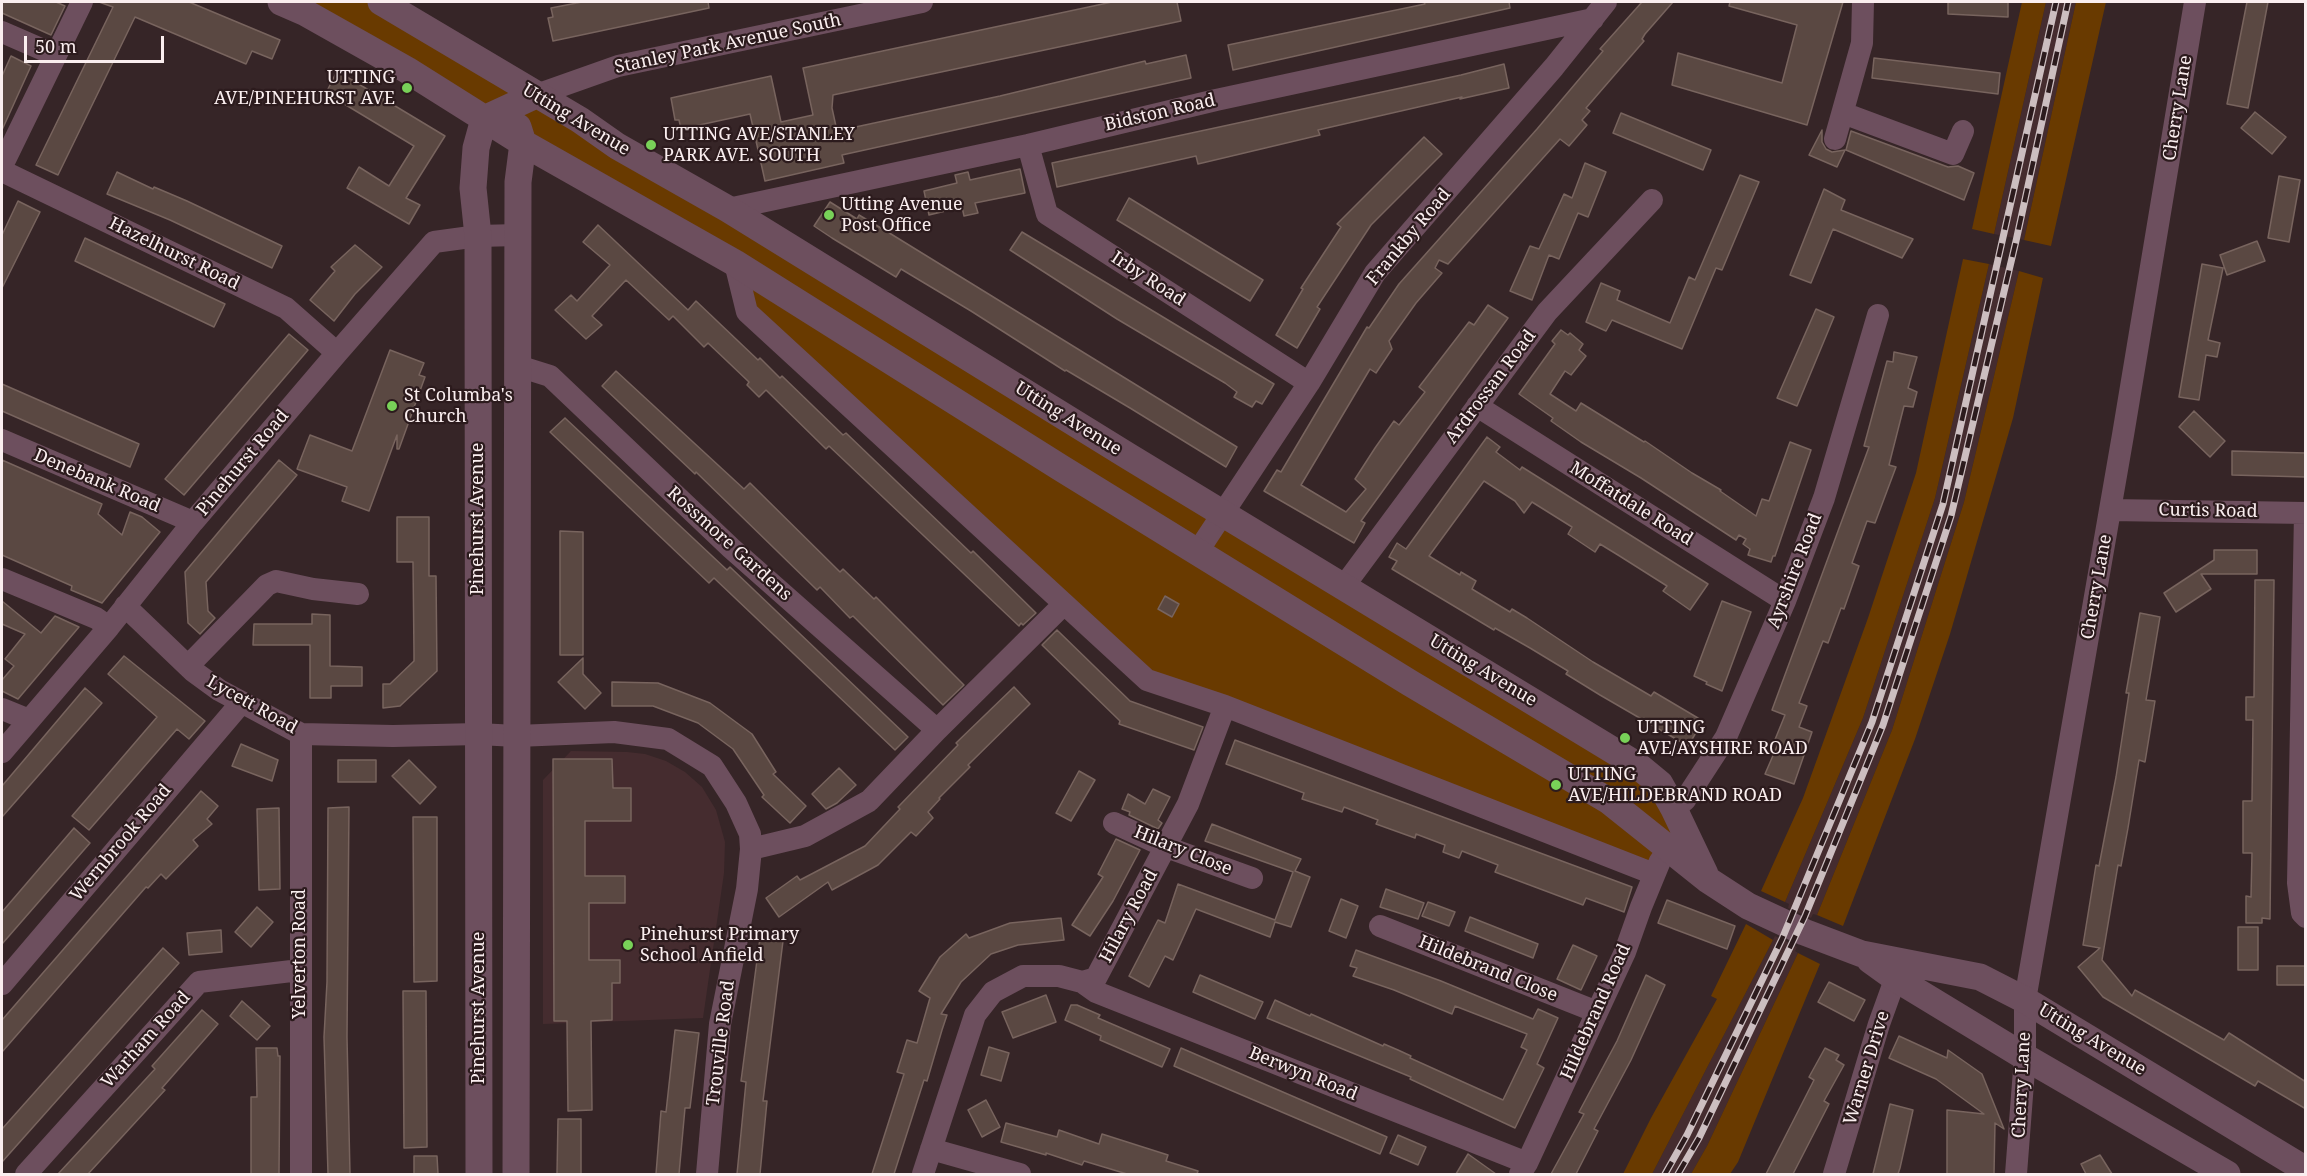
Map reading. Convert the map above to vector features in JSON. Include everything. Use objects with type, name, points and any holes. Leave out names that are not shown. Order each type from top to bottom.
[{"type":"street","points":[[2,166],[82,2]]},
{"type":"street","name":"Utting Avenue","points":[[281,2],[407,70],[523,143],[735,263],[1060,468],[1410,683],[1609,801],[1675,829]]},
{"type":"street","name":"Utting Avenue","points":[[381,2],[580,120],[617,146],[728,209],[1637,765],[1660,784],[1675,829],[1708,880],[1748,906],[1898,970],[2025,1057],[2227,1174]]},
{"type":"street","name":"Stanley Park Avenue South","points":[[536,95],[618,66],[922,2]]},
{"type":"street","points":[[1835,139],[1862,43],[1863,2]]},
{"type":"street","name":"Cherry Lane","points":[[2016,1174],[2025,1057],[2025,1000],[2110,510],[2194,2]]},
{"type":"street","name":"Bidston Road","points":[[728,209],[1028,145],[1600,10]]},
{"type":"street","name":"Frankby Road","points":[[1198,551],[1309,383],[1375,273],[1600,10]]},
{"type":"street","points":[[2,32],[55,55]]},
{"type":"street","name":"Pinehurst Avenue","points":[[499,73],[523,143],[518,182],[516,1174]]},
{"type":"street","points":[[484,119],[536,95]]},
{"type":"street","points":[[1843,113],[1953,154],[1963,131]]},
{"type":"street","name":"Pinehurst Avenue","points":[[479,1174],[478,236],[473,188],[476,148],[484,119]]},
{"type":"street","name":"Irby Road","points":[[1028,145],[1047,214],[1309,383]]},
{"type":"street","name":"Hazelhurst Road","points":[[2,171],[286,308],[337,352]]},
{"type":"street","name":"Ardrossan Road","points":[[1344,586],[1547,312],[1652,200]]},
{"type":"street","name":"Pinehurst Road","points":[[2,752],[337,352],[434,242],[478,236],[518,235]]},
{"type":"street","points":[[735,263],[747,312],[1148,680],[1225,706],[1654,874]]},
{"type":"street","name":"Ayrshire Road","points":[[1675,829],[1685,800],[1726,737],[1785,601],[1824,498],[1878,315]]},
{"type":"street","name":"Rossmore Gardens","points":[[518,366],[550,376],[731,548],[937,730]]},
{"type":"street","name":"Moffatdale Road","points":[[1477,406],[1785,601]]},
{"type":"street","name":"Denebank Road","points":[[2,440],[193,522]]},
{"type":"street","name":"Curtis Road","points":[[2110,510],[2305,513]]},
{"type":"street","points":[[2305,513],[2298,883],[2302,913],[2306,917]]},
{"type":"street","points":[[2,579],[96,618],[109,627]]},
{"type":"street","points":[[188,666],[267,585],[276,581],[313,589],[358,594]]},
{"type":"street","points":[[751,849],[805,836],[869,801],[1064,604]]},
{"type":"street","name":"Lycett Road","points":[[124,606],[188,666],[219,690],[301,734],[393,736],[478,734]]},
{"type":"street","name":"Wernbrook Road","points":[[2,984],[241,702]]},
{"type":"street","name":"Hilary Road","points":[[1082,982],[1096,978],[1166,847],[1188,804],[1225,706]]},
{"type":"street","points":[[2,709],[29,720]]},
{"type":"street","name":"Trouville Road","points":[[517,736],[614,732],[668,739],[712,766],[736,803],[750,834],[751,849],[747,889],[720,1024],[707,1174]]},
{"type":"street","name":"Yelverton Road","points":[[301,734],[301,1174]]},
{"type":"street","points":[[478,734],[517,736]]},
{"type":"street","name":"Hilary Close","points":[[1114,823],[1166,847],[1252,878]]},
{"type":"street","name":"Hildebrand Road","points":[[1523,1169],[1625,952],[1654,874],[1675,829]]},
{"type":"street","name":"Hildebrand Close","points":[[1380,926],[1597,1012]]},
{"type":"street","name":"Warham Road","points":[[26,1174],[199,982],[300,970]]},
{"type":"street","name":"Utting Avenue","points":[[1898,970],[1980,977],[2025,1000],[2306,1170]]},
{"type":"street","name":"Warner Drive","points":[[1834,1174],[1898,970]]},
{"type":"street","points":[[923,1174],[975,1015],[993,992],[1023,976],[1059,975],[1082,982]]},
{"type":"street","name":"Berwyn Road","points":[[1082,982],[1096,992],[1523,1169]]},
{"type":"street","points":[[931,1149],[1020,1174]]},
{"type":"shaded area","points":[[281,2],[381,2],[1637,765],[1684,831],[1666,848],[1654,874],[1147,680],[747,312],[735,263]]},
{"type":"shaded area","points":[[2022,2],[2046,2],[1994,234],[1972,229]]},
{"type":"shaded area","points":[[2046,2],[2076,2],[2024,240],[1994,234]]},
{"type":"shaded area","points":[[2076,2],[2106,2],[2051,246],[2024,240]]},
{"type":"shaded area","points":[[1963,259],[1989,264],[1935,498],[1863,718],[1785,902],[1761,891],[1803,798],[1868,618],[1916,473]]},
{"type":"shaded area","points":[[1989,264],[2019,271],[1964,502],[1892,730],[1817,915],[1813,914],[1811,918],[1788,908],[1789,904],[1785,902],[1863,718],[1935,498]]},
{"type":"shaded area","points":[[2019,271],[2043,278],[2013,418],[1950,634],[1915,739],[1843,926],[1817,915],[1892,730],[1964,502]]},
{"type":"shaded area","name":"Pinehurst Primary School Anfield","points":[[571,751],[627,752],[645,754],[666,761],[685,772],[702,787],[716,810],[725,842],[724,873],[703,1018],[543,1024],[543,780]]},
{"type":"shaded area","points":[[1746,924],[1773,940],[1652,1174],[1623,1174],[1651,1118],[1717,999],[1711,996]]},
{"type":"shaded area","points":[[1775,936],[1797,947],[1795,951],[1798,953],[1707,1146],[1691,1174],[1652,1174]]},
{"type":"shaded area","points":[[1798,953],[1820,964],[1738,1162],[1730,1174],[1691,1174],[1707,1146]]},
{"type":"building","points":[[2,2],[56,2],[65,6],[51,35],[2,13]]},
{"type":"building","points":[[99,2],[189,2],[280,40],[272,59],[252,51],[246,64],[135,17],[58,175],[36,165],[113,7]]},
{"type":"building","points":[[582,2],[708,2],[709,8],[553,41],[548,18],[553,17],[551,8]]},
{"type":"building","points":[[1112,2],[1177,2],[1181,21],[833,95],[832,108],[837,131],[1000,96],[1145,61],[1146,64],[1186,55],[1191,78],[842,155],[844,163],[765,181],[750,114],[681,129],[679,120],[675,120],[671,98],[771,76],[781,122],[813,115],[803,68]]},
{"type":"building","points":[[1424,2],[1509,2],[1510,8],[1233,70],[1228,45],[1425,4]]},
{"type":"building","points":[[1642,2],[1673,2],[1645,34],[1642,39],[1644,41],[1586,108],[1590,111],[1582,120],[1587,125],[1569,146],[1560,139],[1448,264],[1439,260],[1435,268],[1442,273],[1416,303],[1389,341],[1392,349],[1376,373],[1370,369],[1301,485],[1346,512],[1366,489],[1355,479],[1375,448],[1394,421],[1399,425],[1425,392],[1419,387],[1469,322],[1474,325],[1488,305],[1508,318],[1361,521],[1365,523],[1354,543],[1264,491],[1277,470],[1281,472],[1367,327],[1369,328],[1399,284],[1537,129],[1603,51],[1600,49]]},
{"type":"building","points":[[1730,2],[1843,2],[1807,125],[1672,85],[1678,53],[1782,83],[1797,25],[1729,6]]},
{"type":"building","points":[[1948,2],[2008,2],[2008,17],[1948,14]]},
{"type":"building","points":[[2247,2],[2268,2],[2248,108],[2227,104]]},
{"type":"building","points":[[11,56],[31,66],[2,130],[2,76]]},
{"type":"building","points":[[1874,58],[2000,73],[1998,94],[1872,78]]},
{"type":"building","points":[[1504,64],[1509,88],[1318,130],[1320,135],[1198,164],[1196,156],[1057,187],[1052,163]]},
{"type":"building","points":[[337,71],[445,136],[406,198],[420,205],[409,224],[347,188],[359,167],[389,186],[414,146],[326,93]]},
{"type":"building","points":[[2255,112],[2286,137],[2272,154],[2241,128]]},
{"type":"building","points":[[1621,113],[1711,150],[1703,170],[1613,133]]},
{"type":"building","points":[[1822,130],[1822,142],[1826,149],[1832,152],[1845,150],[1837,167],[1809,155]]},
{"type":"building","points":[[1851,131],[1948,167],[1958,166],[1974,173],[1964,200],[1846,150]]},
{"type":"building","points":[[1424,137],[1442,154],[1371,225],[1317,307],[1320,309],[1297,348],[1276,335],[1303,289],[1301,288],[1341,227],[1337,224]]},
{"type":"building","points":[[1585,163],[1606,172],[1588,217],[1578,213],[1559,259],[1549,255],[1532,300],[1510,291],[1530,246],[1539,249],[1564,194],[1572,198]]},
{"type":"building","points":[[1020,169],[1025,193],[975,203],[978,213],[964,216],[962,207],[929,215],[924,191],[957,183],[955,175],[968,172],[970,180]]},
{"type":"building","points":[[117,172],[153,189],[154,187],[187,201],[282,246],[272,268],[170,220],[107,194]]},
{"type":"building","points":[[1740,175],[1759,182],[1722,270],[1716,268],[1682,349],[1612,320],[1606,331],[1586,322],[1601,283],[1620,291],[1617,300],[1670,323],[1689,277],[1695,280]]},
{"type":"building","points":[[2279,176],[2300,180],[2289,242],[2268,238]]},
{"type":"building","points":[[1824,189],[1845,200],[1841,210],[1913,239],[1902,258],[1833,229],[1811,283],[1790,275]]},
{"type":"building","points":[[1129,198],[1263,280],[1250,301],[1117,220]]},
{"type":"building","points":[[18,201],[40,212],[2,288],[2,235]]},
{"type":"building","points":[[830,202],[857,219],[859,215],[891,234],[1237,447],[1226,467],[901,269],[896,277],[814,226]]},
{"type":"building","points":[[598,225],[688,310],[696,301],[758,360],[760,358],[780,378],[782,376],[843,435],[846,433],[971,553],[973,551],[1036,613],[1019,626],[829,446],[826,449],[766,390],[759,397],[747,385],[749,382],[708,343],[704,347],[673,316],[669,320],[626,280],[592,316],[602,325],[586,339],[555,310],[571,295],[577,301],[610,265],[583,242]]},
{"type":"building","points":[[1022,232],[1274,384],[1262,404],[1256,401],[1252,407],[1234,397],[1237,392],[1225,383],[1117,319],[1010,250]]},
{"type":"building","points":[[85,238],[225,304],[214,327],[75,261]]},
{"type":"building","points":[[2257,241],[2265,261],[2227,275],[2220,255]]},
{"type":"building","points":[[355,245],[382,267],[355,294],[334,321],[310,300],[335,271],[331,267]]},
{"type":"building","points":[[2202,264],[2223,268],[2208,340],[2220,343],[2217,357],[2206,355],[2199,400],[2179,397]]},
{"type":"building","points":[[1816,309],[1834,317],[1797,406],[1777,398]]},
{"type":"building","points":[[1561,330],[1568,335],[1570,333],[1583,344],[1579,350],[1586,356],[1571,375],[1565,371],[1550,394],[1576,411],[1581,403],[1721,490],[1756,516],[1762,499],[1769,501],[1790,442],[1811,450],[1771,562],[1748,555],[1750,549],[1743,544],[1746,539],[1739,535],[1736,540],[1581,442],[1551,421],[1553,418],[1519,394],[1555,344],[1552,341]]},
{"type":"building","points":[[289,334],[308,350],[184,495],[165,479]]},
{"type":"building","name":"St Columba's Church","points":[[390,350],[424,363],[419,375],[425,377],[399,449],[397,449],[397,435],[369,511],[342,501],[347,487],[297,469],[310,435],[352,451]]},
{"type":"building","points":[[1894,352],[1917,357],[1908,388],[1917,392],[1913,407],[1904,406],[1889,465],[1896,467],[1875,523],[1867,521],[1852,563],[1859,566],[1844,609],[1841,608],[1828,643],[1823,641],[1799,703],[1807,706],[1799,727],[1812,732],[1794,784],[1765,774],[1778,744],[1774,742],[1785,715],[1772,710],[1869,447],[1864,446],[1887,361],[1893,362]]},
{"type":"building","points":[[616,371],[744,489],[750,483],[840,572],[843,569],[874,599],[876,597],[964,685],[943,705],[853,616],[850,618],[820,587],[817,590],[696,472],[695,474],[602,386]]},
{"type":"building","points":[[2,384],[139,444],[130,467],[2,411]]},
{"type":"building","points":[[2194,411],[2225,441],[2210,457],[2179,427]]},
{"type":"building","points":[[565,418],[727,570],[730,567],[908,737],[895,750],[714,578],[709,583],[550,432]]},
{"type":"building","points":[[1487,437],[1500,447],[1496,452],[1520,470],[1522,467],[1708,584],[1690,610],[1663,591],[1667,586],[1618,555],[1600,544],[1595,552],[1568,534],[1572,527],[1532,502],[1524,513],[1515,501],[1484,481],[1429,556],[1460,575],[1461,572],[1476,581],[1472,589],[1510,612],[1512,609],[1527,618],[1593,662],[1651,696],[1654,692],[1703,721],[1688,746],[1566,674],[1568,671],[1530,648],[1495,628],[1494,630],[1392,569],[1397,561],[1389,557],[1397,543],[1406,549]]},
{"type":"building","points":[[2232,451],[2306,453],[2306,477],[2232,475]]},
{"type":"building","points":[[2,460],[102,504],[98,514],[122,535],[130,512],[142,517],[160,532],[102,603],[71,590],[72,586],[2,555]]},
{"type":"building","points":[[279,460],[297,475],[206,582],[208,611],[215,618],[200,634],[188,623],[185,572]]},
{"type":"building","points":[[397,517],[429,517],[429,576],[436,576],[437,671],[400,706],[383,708],[383,684],[390,684],[414,661],[413,562],[397,562]]},
{"type":"building","points":[[560,531],[583,532],[583,655],[560,655]]},
{"type":"building","points":[[2214,550],[2257,550],[2257,574],[2201,574],[2211,589],[2176,612],[2164,593],[2214,560]]},
{"type":"building","points":[[2255,580],[2274,580],[2270,919],[2262,918],[2262,923],[2246,923],[2246,896],[2251,897],[2252,853],[2243,853],[2243,801],[2252,801],[2253,720],[2246,720],[2246,697],[2254,697]]},
{"type":"building","points":[[1165,596],[1179,604],[1172,617],[1158,609]]},
{"type":"building","points":[[2,601],[41,633],[55,616],[79,627],[18,699],[2,691],[2,680],[14,666],[5,659],[25,634],[2,624]]},
{"type":"building","points":[[1722,601],[1751,612],[1722,691],[1694,676]]},
{"type":"building","points":[[2140,613],[2160,617],[2146,700],[2155,701],[2145,762],[2139,760],[2102,960],[2132,996],[2135,990],[2224,1040],[2229,1033],[2306,1082],[2306,1109],[2258,1081],[2255,1086],[2103,997],[2078,967],[2100,948],[2083,945],[2096,865],[2099,866],[2116,777],[2129,693],[2126,693]]},
{"type":"building","points":[[312,614],[330,615],[330,666],[362,667],[362,686],[331,686],[331,698],[310,698],[310,645],[253,645],[254,624],[312,624]]},
{"type":"building","points":[[1057,630],[1130,701],[1203,727],[1194,750],[1119,724],[1120,721],[1042,645]]},
{"type":"building","points":[[124,656],[205,721],[189,739],[177,729],[89,830],[72,816],[157,717],[108,674]]},
{"type":"building","points":[[583,658],[583,674],[601,693],[585,709],[558,682]]},
{"type":"building","points":[[612,682],[658,683],[710,703],[752,734],[776,772],[773,774],[806,806],[790,823],[762,797],[764,795],[733,749],[698,723],[653,706],[612,706]]},
{"type":"building","points":[[1014,687],[1030,704],[968,765],[970,767],[939,798],[928,812],[933,818],[916,836],[911,832],[878,865],[832,890],[828,882],[779,917],[766,898],[797,876],[800,880],[865,846],[900,809],[898,807],[958,745],[956,743]]},
{"type":"building","points":[[85,688],[102,703],[2,817],[2,786]]},
{"type":"building","points":[[1235,740],[1632,887],[1624,912],[1586,898],[1583,905],[1495,872],[1498,865],[1462,851],[1459,858],[1443,852],[1445,845],[1416,834],[1415,838],[1376,824],[1378,820],[1344,807],[1342,812],[1302,799],[1304,793],[1226,764]]},
{"type":"building","points":[[241,744],[278,760],[272,781],[232,766]]},
{"type":"building","points":[[553,759],[612,759],[613,788],[631,788],[631,821],[585,821],[585,876],[625,876],[625,903],[589,903],[589,960],[620,960],[620,983],[612,983],[612,1020],[591,1021],[592,1110],[568,1111],[567,1021],[554,1021]]},
{"type":"building","points":[[338,760],[376,760],[376,782],[338,782]]},
{"type":"building","points":[[409,760],[436,787],[420,804],[392,776]]},
{"type":"building","points":[[839,768],[856,785],[837,803],[826,809],[812,794]]},
{"type":"building","points":[[1079,771],[1095,780],[1071,821],[1056,813]]},
{"type":"building","points":[[1153,789],[1170,797],[1158,820],[1162,823],[1158,829],[1129,815],[1130,812],[1122,809],[1128,794],[1145,804]]},
{"type":"building","points":[[201,791],[218,806],[207,819],[212,824],[193,840],[198,846],[166,879],[161,874],[148,888],[146,887],[2,1052],[2,1020]]},
{"type":"building","points":[[349,807],[347,1037],[350,1174],[328,1174],[324,1037],[327,982],[328,808]]},
{"type":"building","points":[[279,808],[280,889],[259,890],[257,809]]},
{"type":"building","points":[[413,817],[437,817],[437,981],[414,982]]},
{"type":"building","points":[[1212,824],[1301,859],[1295,871],[1310,877],[1291,927],[1275,922],[1270,937],[1196,909],[1173,960],[1165,956],[1149,987],[1129,976],[1158,920],[1165,923],[1178,884],[1275,920],[1293,872],[1205,841]]},
{"type":"building","points":[[74,828],[90,843],[2,944],[2,912]]},
{"type":"building","points":[[1116,839],[1140,850],[1113,901],[1090,936],[1072,925],[1103,877],[1098,874]]},
{"type":"building","points":[[1386,889],[1424,903],[1418,919],[1380,907]]},
{"type":"building","points":[[1341,899],[1358,906],[1346,938],[1329,931]]},
{"type":"building","points":[[1667,900],[1735,926],[1727,949],[1658,923]]},
{"type":"building","points":[[1428,902],[1455,912],[1449,926],[1422,916]]},
{"type":"building","points":[[257,907],[273,922],[251,947],[235,932]]},
{"type":"building","points":[[1470,917],[1538,944],[1533,958],[1465,931]]},
{"type":"building","points":[[1061,918],[1064,940],[1018,945],[991,954],[961,982],[941,1014],[947,1015],[927,1081],[924,1080],[894,1174],[872,1174],[904,1074],[897,1072],[907,1040],[917,1043],[930,998],[919,991],[940,957],[966,934],[969,938],[1010,923]]},
{"type":"building","points":[[2238,927],[2258,927],[2258,970],[2238,970]]},
{"type":"building","points":[[221,930],[222,952],[189,955],[187,933]]},
{"type":"building","points":[[761,930],[784,933],[763,1101],[767,1101],[760,1174],[737,1174],[746,1082],[741,1081]]},
{"type":"building","points":[[1573,945],[1597,956],[1581,990],[1557,979]]},
{"type":"building","points":[[163,948],[179,963],[2,1162],[2,1129]]},
{"type":"building","points":[[1356,950],[1441,981],[1533,1019],[1538,1009],[1558,1018],[1537,1064],[1544,1068],[1515,1128],[1410,1079],[1411,1077],[1267,1018],[1275,1000],[1383,1046],[1384,1044],[1398,1050],[1411,1056],[1410,1058],[1503,1100],[1527,1050],[1521,1047],[1527,1034],[1455,1006],[1452,1014],[1353,976],[1357,968],[1350,966]]},
{"type":"building","points":[[2277,966],[2306,966],[2306,985],[2277,985]]},
{"type":"building","points":[[1200,975],[1263,1002],[1255,1019],[1193,992]]},
{"type":"building","points":[[1646,975],[1665,985],[1631,1060],[1594,1129],[1598,1131],[1576,1174],[1551,1174],[1584,1114],[1579,1112],[1617,1041]]},
{"type":"building","points":[[1829,982],[1865,1000],[1854,1021],[1818,1002]]},
{"type":"building","points":[[403,991],[426,991],[427,1147],[404,1148]]},
{"type":"building","points":[[1046,995],[1056,1022],[1013,1038],[1002,1012]]},
{"type":"building","points":[[242,1001],[270,1026],[257,1040],[230,1016]]},
{"type":"building","points":[[1071,1005],[1077,1005],[1100,1015],[1098,1018],[1170,1049],[1162,1067],[1100,1040],[1101,1036],[1065,1020]]},
{"type":"building","points":[[202,1010],[218,1024],[162,1088],[165,1090],[88,1174],[58,1174],[155,1069],[152,1066]]},
{"type":"building","points":[[675,1030],[699,1033],[690,1108],[685,1108],[679,1174],[656,1174],[661,1111],[666,1112]]},
{"type":"building","points":[[1899,1036],[1947,1058],[1948,1050],[1982,1074],[2004,1129],[1995,1123],[1994,1174],[1947,1174],[1947,1110],[1984,1114],[1936,1079],[1889,1058]]},
{"type":"building","points":[[989,1047],[1009,1053],[1001,1081],[981,1075]]},
{"type":"building","points":[[256,1048],[277,1048],[278,1056],[280,1056],[279,1174],[251,1174],[251,1097],[257,1097]]},
{"type":"building","points":[[1181,1048],[1387,1137],[1380,1154],[1174,1066]]},
{"type":"building","points":[[1825,1048],[1839,1055],[1836,1060],[1844,1065],[1824,1101],[1829,1104],[1793,1174],[1766,1174],[1814,1080],[1809,1077]]},
{"type":"building","points":[[986,1100],[1000,1127],[982,1137],[968,1110]]},
{"type":"building","points":[[1890,1104],[1913,1110],[1900,1168],[1898,1174],[1873,1174]]},
{"type":"building","points":[[558,1119],[581,1119],[581,1174],[557,1174]]},
{"type":"building","points":[[1006,1123],[1057,1137],[1059,1130],[1099,1144],[1102,1134],[1168,1155],[1166,1161],[1198,1171],[1197,1174],[1127,1174],[1084,1161],[1082,1165],[1001,1142]]},
{"type":"building","points":[[1398,1135],[1426,1147],[1418,1165],[1390,1153]]},
{"type":"building","points":[[1468,1154],[1496,1174],[1456,1174]]},
{"type":"building","points":[[2100,1155],[2112,1174],[2086,1174],[2081,1164]]},
{"type":"building","points":[[414,1156],[437,1156],[438,1174],[414,1174]]},
{"type":"railway","points":[[1665,1174],[1687,1135],[1782,939],[1872,722],[1943,504],[2056,2]]},
{"type":"railway","points":[[1678,1174],[1699,1138],[1805,916],[1883,725],[1951,516],[2016,241],[2068,2]]},
{"type":"place","name":"UTTING AVE/PINEHURST AVE","points":[[407,88]]},
{"type":"place","name":"UTTING AVE/STANLEY PARK AVE. SOUTH","points":[[651,145]]},
{"type":"place","name":"Utting Avenue Post Office","points":[[829,215]]},
{"type":"place","name":"St Columba's Church","points":[[392,406]]},
{"type":"place","name":"UTTING AVE/AYSHIRE ROAD","points":[[1625,738]]},
{"type":"place","name":"UTTING AVE/HILDEBRAND ROAD","points":[[1556,785]]},
{"type":"place","name":"Pinehurst Primary School Anfield","points":[[628,945]]}]
